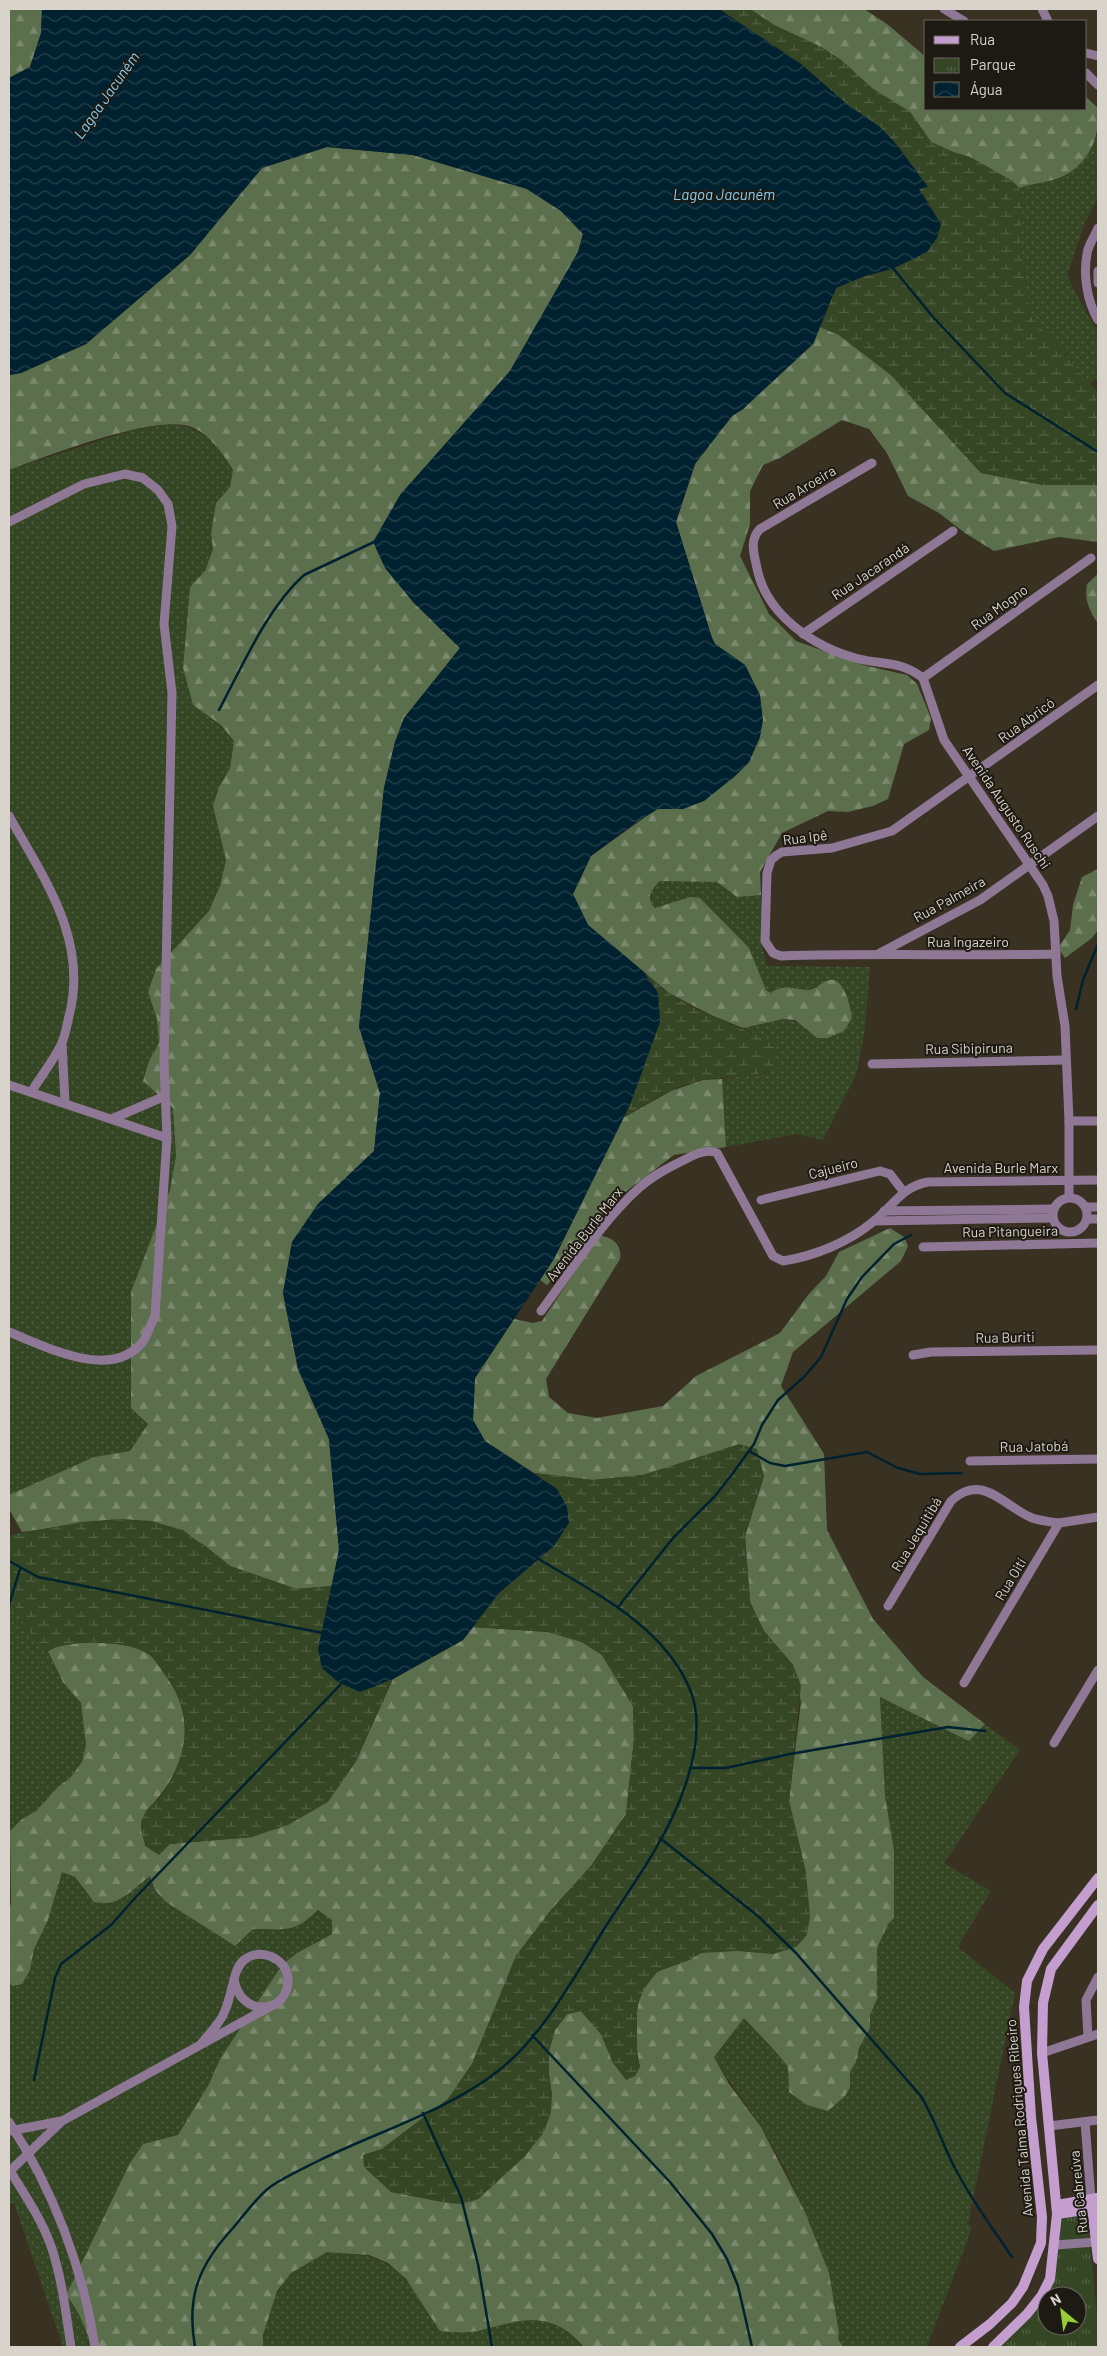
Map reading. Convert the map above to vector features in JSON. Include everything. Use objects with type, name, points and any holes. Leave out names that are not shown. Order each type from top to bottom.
[{"type":"main road","name":"Avenida Talma Rodrigues Ribeiro","points":[[960,2347],[990,2324],[1012,2303],[1023,2287],[1041,2243],[1042,2217],[1031,2117],[1024,2007],[1027,1981],[1043,1949],[1098,1878]]},
{"type":"main road","name":"Avenida Talma Rodrigues Ribeiro","points":[[993,2347],[1027,2314],[1042,2295],[1050,2279],[1055,2245],[1057,2209],[1042,2053],[1043,2003],[1051,1969],[1098,1905]]},
{"type":"main road","points":[[1057,2209],[1095,2204]]},
{"type":"main road","name":"Rua Cabreúva","points":[[1095,2204],[1098,2259]]},
{"type":"street","points":[[944,9],[962,20]]},
{"type":"street","points":[[1087,74],[1098,86]]},
{"type":"street","points":[[1098,228],[1087,252],[1086,282],[1092,307],[1098,320]]},
{"type":"street","points":[[1098,271],[1098,283]]},
{"type":"street","name":"Rua Aroeira","points":[[803,634],[776,608],[766,594],[760,582],[753,552],[754,538],[760,529],[872,462]]},
{"type":"street","points":[[9,522],[84,484],[125,474],[143,478],[158,490],[168,504],[172,526],[164,624],[172,702],[164,1063],[167,1138],[155,1316],[143,1340],[128,1353],[93,1361],[75,1357],[9,1332]]},
{"type":"street","name":"Rua Jacarandá","points":[[803,634],[953,531]]},
{"type":"street","name":"Rua Mogno","points":[[924,678],[1091,558]]},
{"type":"street","points":[[803,634],[823,646],[859,659],[902,665],[924,678]]},
{"type":"street","name":"Avenida Augusto Ruschi","points":[[924,678],[944,740],[1043,885],[1048,896],[1054,921],[1065,1026],[1069,1121],[1069,1197]]},
{"type":"street","name":"Rua Abricó","points":[[969,777],[1098,685]]},
{"type":"street","name":"Rua Ipê","points":[[880,953],[780,956],[774,953],[765,941],[767,873],[771,860],[782,852],[832,848],[892,831],[969,777]]},
{"type":"street","points":[[9,816],[52,894],[69,938],[74,966],[75,994],[62,1044],[65,1102]]},
{"type":"street","name":"Rua Palmeira","points":[[880,953],[980,900],[1098,816]]},
{"type":"street","name":"Rua Ingazeiro","points":[[880,953],[960,956],[1056,954]]},
{"type":"street","points":[[32,1091],[62,1044]]},
{"type":"street","name":"Rua Sibipiruna","points":[[872,1064],[1066,1060]]},
{"type":"street","points":[[9,1085],[114,1118],[167,1138]]},
{"type":"street","points":[[114,1118],[165,1096]]},
{"type":"street","points":[[1069,1121],[1098,1121]]},
{"type":"street","name":"Avenida Burle Marx","points":[[541,1311],[614,1214],[639,1188],[656,1175],[694,1155],[717,1153],[773,1256],[778,1259],[794,1259],[822,1251],[874,1221],[903,1191],[917,1184],[928,1182],[1098,1180]]},
{"type":"street","name":"Cajueiro","points":[[761,1200],[880,1171],[890,1174],[903,1191]]},
{"type":"street","points":[[1086,1207],[1086,1219],[1080,1229],[1068,1232],[1058,1228],[1053,1214],[1058,1202],[1069,1197],[1078,1200],[1086,1207],[1098,1207]]},
{"type":"street","points":[[884,1211],[1053,1214]]},
{"type":"street","name":"Avenida Burle Marx","points":[[874,1221],[1053,1214]]},
{"type":"street","points":[[1086,1219],[1098,1219]]},
{"type":"street","points":[[1068,1232],[1069,1244]]},
{"type":"street","name":"Rua Pitangueira","points":[[923,1246],[1098,1243]]},
{"type":"street","name":"Rua Buriti","points":[[913,1355],[931,1352],[1098,1350]]},
{"type":"street","name":"Rua Jatobá","points":[[970,1460],[1098,1459]]},
{"type":"street","name":"Rua Jequitibá","points":[[888,1606],[951,1501],[961,1492],[972,1488],[982,1489],[1031,1517],[1059,1523]]},
{"type":"street","points":[[1059,1523],[1098,1517]]},
{"type":"street","name":"Rua Oití","points":[[964,1683],[1059,1523]]},
{"type":"street","points":[[1054,1743],[1098,1670]]},
{"type":"street","points":[[71,2347],[61,2285],[51,2247],[37,2215],[9,2170],[26,2152],[62,2121],[273,2005],[282,1998],[287,1988],[288,1977],[284,1966],[276,1958],[266,1954],[254,1955],[244,1960],[237,1968],[225,2012],[200,2045]]},
{"type":"street","points":[[1088,2037],[1086,2000],[1098,1977]]},
{"type":"street","points":[[234,1979],[236,1990],[242,2000],[251,2006],[262,2008],[273,2005]]},
{"type":"street","points":[[1042,2053],[1098,2034]]},
{"type":"street","points":[[1049,2126],[1098,2120]]},
{"type":"street","points":[[62,2121],[10,2128],[26,2152],[67,2236],[91,2317],[95,2347]]},
{"type":"street","name":"Rua Cabreúva","points":[[1085,2122],[1095,2204]]},
{"type":"street","points":[[1055,2245],[1096,2242]]},
{"type":"green space","points":[[9,9],[42,9],[41,33],[30,67],[9,78]]},
{"type":"green space","points":[[719,9],[750,9],[774,25],[821,47],[841,60],[873,89],[910,112],[931,142],[970,157],[1012,181],[1019,188],[1023,201],[1020,244],[1031,316],[1098,393],[1098,485],[1044,485],[981,473],[891,375],[839,335],[820,327],[836,288],[865,276],[892,269],[927,252],[929,203],[919,189],[927,187],[896,144],[880,127],[848,105],[801,64]]},
{"type":"green space","points":[[750,9],[864,9],[887,24],[924,55],[924,110],[1087,110],[1087,98],[1097,107],[1098,119],[1094,141],[1083,161],[1064,176],[1019,188],[1012,181],[970,157],[931,142],[910,112],[873,89],[841,60],[821,47],[774,25]]},
{"type":"green space","points":[[1098,133],[1098,198],[1085,222],[1067,276],[1092,323],[1098,330],[1098,378],[1090,383],[1031,316],[1020,244],[1023,201],[1019,188],[1058,177],[1075,167],[1083,159]]},
{"type":"green space","points":[[327,147],[413,155],[527,189],[561,211],[583,234],[578,252],[510,371],[400,495],[413,602],[460,648],[404,718],[395,742],[384,788],[359,1027],[380,1093],[374,1151],[318,1204],[292,1242],[283,1293],[298,1369],[329,1439],[339,1550],[332,1586],[296,1589],[230,1566],[204,1545],[151,1521],[118,1519],[22,1532],[9,1509],[9,1495],[94,1457],[130,1451],[148,1424],[131,1408],[131,1292],[170,1190],[176,1156],[173,1108],[143,1081],[149,1061],[159,1043],[157,1019],[148,992],[156,969],[209,911],[220,886],[226,860],[213,806],[219,787],[230,768],[234,741],[221,725],[193,705],[183,668],[190,587],[205,571],[213,549],[211,534],[216,503],[230,487],[233,470],[212,441],[194,428],[178,424],[130,430],[9,470],[9,375],[21,373],[86,344],[190,255],[262,168]]},
{"type":"green space","points":[[820,327],[839,335],[891,375],[981,473],[1044,485],[1098,485],[1098,542],[1059,537],[994,551],[965,533],[939,513],[908,496],[887,453],[869,429],[842,420],[780,458],[763,465],[750,491],[750,524],[740,556],[769,614],[796,641],[863,665],[907,675],[917,684],[931,718],[929,730],[904,744],[888,799],[873,806],[848,812],[828,811],[782,833],[760,872],[761,895],[737,897],[717,882],[660,881],[650,894],[650,900],[655,908],[690,897],[700,898],[749,948],[766,990],[771,993],[780,988],[809,990],[830,980],[835,980],[839,983],[846,994],[852,1018],[844,1031],[827,1038],[817,1038],[795,1020],[783,1019],[743,1028],[711,1015],[669,993],[588,925],[573,894],[591,856],[658,808],[683,809],[734,777],[749,762],[760,737],[751,677],[745,665],[715,644],[712,638],[676,522],[695,464],[732,416],[743,409],[813,344]]},
{"type":"green space","points":[[174,424],[194,430],[209,439],[221,452],[233,470],[230,487],[216,503],[211,534],[213,549],[205,571],[190,587],[183,668],[193,705],[221,725],[234,740],[230,768],[219,787],[213,806],[226,860],[220,886],[209,911],[156,969],[148,992],[157,1019],[159,1043],[149,1061],[143,1081],[173,1108],[176,1156],[170,1189],[148,1424],[130,1451],[94,1457],[9,1495],[9,470],[133,430]]},
{"type":"green space","points":[[1098,574],[1098,623],[1092,614],[1086,595],[1087,584]]},
{"type":"green space","points":[[1098,869],[1098,930],[1092,938],[1065,958],[1058,948],[1070,930],[1073,905],[1082,877]]},
{"type":"green space","points":[[695,880],[717,882],[737,897],[761,895],[763,950],[767,966],[870,967],[865,1028],[857,1073],[823,1140],[797,1134],[726,1147],[722,1079],[765,1073],[774,1043],[743,1028],[769,1021],[786,1020],[802,1025],[808,1032],[849,1025],[851,1012],[842,986],[826,982],[810,990],[779,988],[772,993],[766,990],[748,947],[663,907],[655,908],[650,901],[650,893],[660,881]]},
{"type":"green space","points":[[644,972],[667,992],[682,1001],[774,1043],[779,1067],[751,1075],[692,1082],[661,1095],[623,1118],[660,1022],[658,993]]},
{"type":"green space","points":[[722,1079],[726,1147],[674,1155],[624,1193],[592,1225],[582,1248],[547,1285],[540,1280],[554,1259],[623,1118],[671,1091],[703,1080]]},
{"type":"green space","points":[[890,1228],[904,1237],[908,1246],[901,1261],[793,1352],[781,1386],[824,1454],[827,1530],[873,1619],[923,1677],[985,1724],[969,1741],[880,1697],[885,1796],[894,1850],[894,1918],[888,1924],[877,1948],[877,1999],[870,2015],[870,2028],[859,2048],[856,2062],[850,2072],[850,2087],[845,2096],[828,2111],[807,2105],[789,2092],[788,2067],[744,2018],[714,2057],[729,2084],[761,2127],[804,2210],[829,2273],[839,2333],[838,2339],[843,2347],[584,2347],[572,2335],[560,2327],[536,2320],[511,2323],[472,2332],[440,2331],[406,2279],[388,2263],[369,2255],[327,2252],[291,2273],[277,2291],[263,2335],[263,2347],[91,2347],[82,2320],[66,2295],[130,2163],[143,2144],[178,2135],[209,2084],[220,2059],[282,1965],[297,1953],[332,1934],[332,1920],[318,1910],[310,1918],[295,1927],[288,1929],[253,1929],[235,1946],[166,1902],[155,1890],[150,1876],[118,1900],[103,1903],[94,1902],[75,1877],[62,1872],[48,1920],[34,1949],[30,1970],[22,1984],[12,1986],[9,1981],[10,1831],[22,1819],[36,1811],[59,1786],[70,1778],[82,1762],[86,1745],[81,1703],[63,1682],[48,1651],[72,1644],[96,1643],[117,1644],[139,1649],[153,1658],[176,1692],[185,1728],[183,1746],[170,1780],[146,1811],[170,1844],[252,1837],[355,1763],[393,1679],[463,1640],[473,1627],[548,1632],[582,1642],[602,1655],[633,1706],[634,1739],[626,1814],[591,1866],[551,1910],[516,1956],[472,2064],[448,2099],[382,2149],[364,2155],[391,2192],[448,2203],[478,2199],[525,2156],[552,2095],[549,2075],[549,2051],[555,2030],[567,2014],[581,2011],[601,2034],[613,2063],[640,2067],[636,2043],[637,2015],[643,1989],[650,1978],[659,1971],[708,1951],[736,1950],[773,1954],[806,1873],[789,1801],[801,1702],[793,1665],[764,1631],[750,1602],[745,1536],[764,1476],[662,1469],[643,1475],[593,1480],[534,1473],[485,1441],[473,1420],[475,1378],[514,1319],[533,1323],[542,1321],[599,1235],[616,1242],[620,1249],[620,1259],[546,1379],[549,1397],[568,1413],[597,1418],[663,1406],[696,1376],[780,1333],[808,1295],[826,1276],[839,1252]]},
{"type":"green space","points":[[739,1444],[757,1449],[764,1476],[745,1536],[750,1602],[764,1631],[793,1665],[801,1685],[789,1801],[806,1873],[810,1916],[807,1935],[796,1947],[773,1954],[738,1951],[701,1953],[691,1959],[657,1972],[644,1989],[637,2006],[637,2056],[640,2067],[635,2076],[626,2080],[613,2063],[601,2034],[581,2011],[567,2014],[555,2030],[549,2051],[549,2075],[552,2095],[551,2112],[544,2132],[525,2156],[478,2199],[464,2204],[448,2203],[391,2192],[364,2167],[363,2155],[382,2149],[448,2099],[472,2064],[516,1956],[551,1910],[591,1866],[626,1814],[634,1739],[633,1706],[602,1655],[582,1642],[548,1632],[473,1627],[499,1593],[554,1546],[557,1489],[534,1473],[593,1480],[643,1475]]},
{"type":"green space","points":[[118,1519],[151,1521],[183,1530],[230,1566],[296,1589],[332,1586],[318,1649],[360,1692],[393,1679],[355,1763],[328,1802],[288,1825],[252,1837],[170,1844],[159,1855],[145,1846],[141,1829],[142,1819],[144,1814],[163,1794],[175,1773],[183,1749],[185,1724],[179,1698],[151,1656],[141,1650],[115,1644],[85,1643],[70,1644],[48,1651],[25,1627],[9,1594],[9,1535],[82,1522]]},
{"type":"green space","points":[[9,1594],[25,1627],[48,1651],[63,1682],[81,1703],[86,1745],[82,1762],[70,1778],[59,1786],[36,1811],[22,1819],[10,1831],[9,1839]]},
{"type":"green space","points":[[880,1696],[969,1741],[985,1724],[1020,1750],[944,1863],[991,1891],[958,1947],[1015,1993],[968,2224],[972,2228],[927,2347],[843,2347],[838,2338],[839,2333],[834,2307],[820,2253],[799,2200],[775,2150],[714,2057],[744,2018],[788,2067],[789,2092],[850,2087],[850,2072],[856,2062],[859,2048],[870,2028],[870,2015],[877,1999],[877,1948],[888,1924],[894,1850],[885,1796]]},
{"type":"green space","points":[[62,1872],[75,1877],[85,1892],[127,1895],[150,1876],[155,1890],[166,1902],[235,1946],[253,1929],[288,1929],[295,1927],[319,1910],[332,1920],[333,1934],[315,1942],[258,2002],[220,2059],[209,2084],[178,2135],[143,2144],[130,2163],[66,2295],[82,2320],[91,2347],[63,2347],[14,2203],[9,2204],[9,1981],[12,1986],[30,1970],[34,1949],[48,1920]]},
{"type":"green space","points":[[1087,2212],[1098,2325],[1098,2347],[996,2347],[1037,2296],[1037,2336],[1087,2336],[1087,2286],[1045,2286],[1054,2275],[1060,2239],[1058,2215]]},
{"type":"green space","points":[[327,2252],[369,2256],[397,2271],[418,2296],[440,2331],[472,2332],[511,2323],[536,2320],[560,2327],[572,2335],[584,2347],[263,2347],[267,2318],[278,2290],[298,2268]]},
{"type":"water","name":"Lagoa Jacuném","points":[[42,9],[719,9],[801,64],[848,105],[880,127],[896,144],[928,187],[919,189],[941,224],[937,238],[927,252],[892,269],[865,276],[836,288],[813,344],[743,409],[732,416],[695,464],[676,522],[712,638],[715,644],[745,665],[760,695],[763,720],[760,737],[749,762],[734,777],[704,801],[683,809],[658,809],[638,821],[591,856],[573,894],[588,925],[644,972],[658,993],[660,1022],[630,1105],[554,1259],[475,1378],[473,1420],[485,1441],[557,1489],[567,1507],[569,1523],[554,1546],[499,1593],[463,1640],[393,1679],[360,1692],[338,1682],[322,1668],[318,1649],[339,1550],[329,1439],[298,1369],[283,1293],[292,1242],[318,1204],[374,1151],[380,1093],[359,1027],[384,788],[395,742],[404,718],[460,648],[413,602],[385,568],[373,542],[400,495],[510,371],[578,252],[583,234],[561,211],[527,189],[413,155],[327,147],[262,168],[190,255],[86,344],[21,373],[9,375],[9,78],[30,67],[41,33]]},
{"type":"waterway","points":[[892,267],[933,317],[1005,393],[1098,452]]},
{"type":"waterway","points":[[219,710],[267,621],[278,604],[304,575],[376,541]]},
{"type":"waterway","points":[[1076,1009],[1083,980],[1098,944]]},
{"type":"waterway","points":[[618,1607],[673,1538],[715,1496],[733,1473],[754,1444],[762,1425],[778,1400],[804,1377],[821,1357],[847,1299],[862,1277],[894,1244],[911,1235]]},
{"type":"waterway","points":[[749,1451],[770,1463],[785,1466],[867,1452],[898,1468],[920,1474],[962,1473]]},
{"type":"waterway","points":[[195,2347],[192,2312],[198,2282],[211,2255],[255,2201],[270,2187],[293,2173],[457,2098],[498,2071],[515,2056],[530,2040],[558,2003],[649,1860],[677,1807],[691,1764],[696,1738],[696,1712],[693,1699],[677,1665],[661,1645],[624,1612],[537,1558]]},
{"type":"waterway","points":[[9,1561],[38,1577],[323,1633]]},
{"type":"waterway","points":[[9,1605],[20,1569]]},
{"type":"waterway","points":[[34,2080],[55,1978],[61,1964],[111,1925],[343,1682]]},
{"type":"waterway","points":[[690,1768],[726,1768],[790,1754],[948,1727],[985,1731]]},
{"type":"waterway","points":[[660,1838],[759,1917],[796,1953],[920,2095],[931,2114],[952,2163],[963,2183],[1012,2257]]},
{"type":"waterway","points":[[532,2035],[670,2182],[712,2234],[727,2259],[738,2286],[752,2347]]},
{"type":"waterway","points":[[423,2113],[461,2197],[478,2264],[492,2347]]}]
